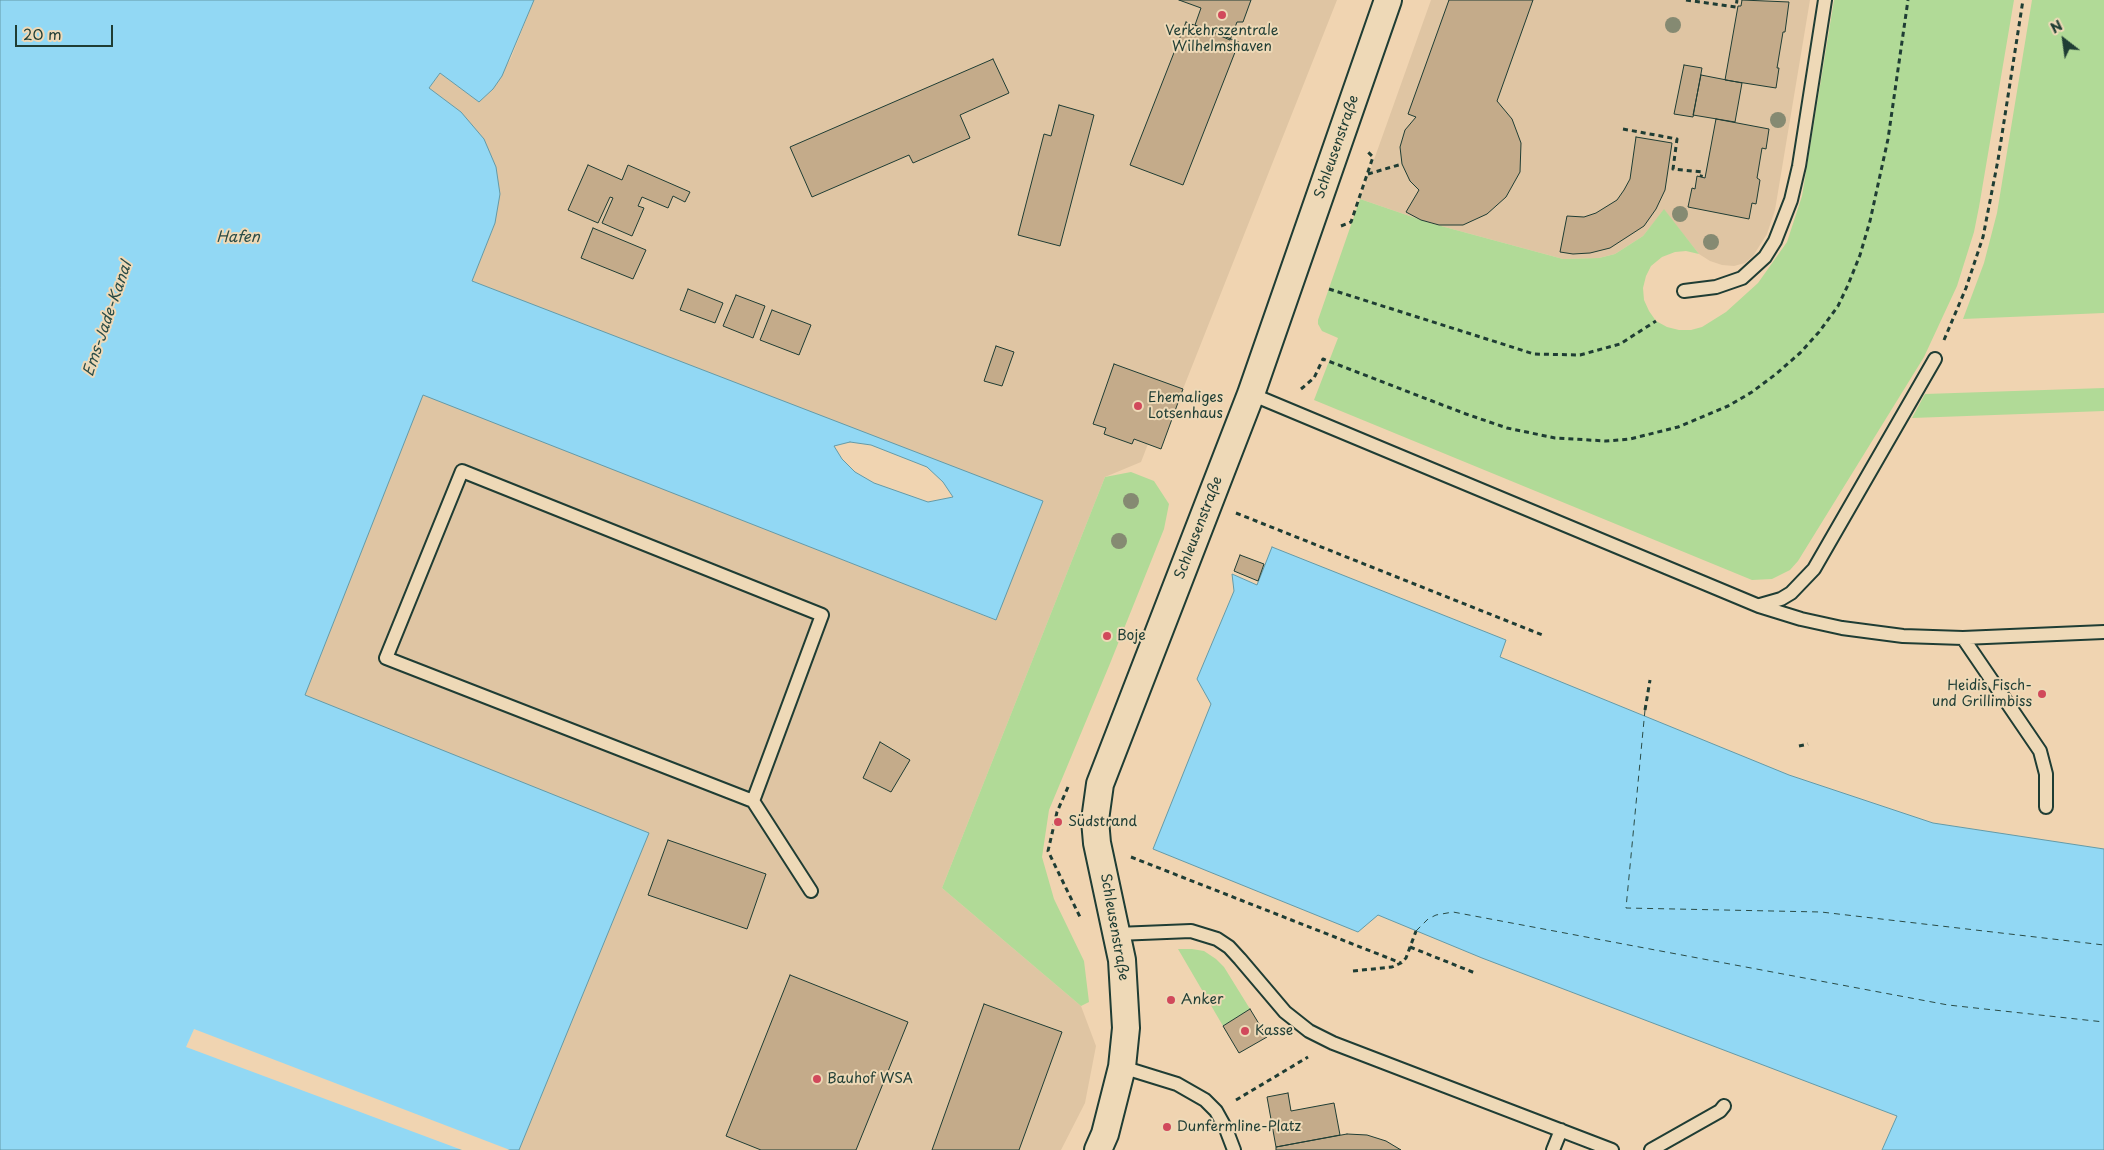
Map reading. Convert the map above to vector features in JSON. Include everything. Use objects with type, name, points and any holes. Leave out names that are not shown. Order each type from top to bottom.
[{"type":"street","name":"Schleusenstraße","points":[[1122,1067],[1126,1028],[1125,1000],[1117,934],[1095,820],[1100,784],[1251,394],[1388,0]]},
{"type":"street","points":[[1098,1150],[1105,1134],[1122,1067]]},
{"type":"lane","points":[[1684,291],[1716,287],[1742,278],[1765,257],[1774,241],[1791,200],[1799,166],[1826,0]]},
{"type":"lane","points":[[1759,606],[1781,599],[1791,593],[1814,569],[1935,359]]},
{"type":"lane","points":[[1251,394],[1759,606],[1801,619],[1864,632],[1903,636],[1962,638],[2104,632]]},
{"type":"lane","points":[[752,801],[822,615],[462,471],[386,658],[752,801],[811,890]]},
{"type":"lane","points":[[1962,638],[2040,751],[2046,774],[2046,807]]},
{"type":"lane","points":[[1117,934],[1191,931],[1217,939],[1229,947],[1285,1012],[1309,1031],[1332,1043],[1612,1150]]},
{"type":"lane","points":[[1122,1067],[1177,1084],[1205,1100],[1216,1112],[1226,1129],[1234,1150]]},
{"type":"lane","points":[[1651,1150],[1720,1111],[1724,1106]]},
{"type":"lane","points":[[1553,1150],[1561,1130]]},
{"type":"path","points":[[1686,0],[1736,7],[1737,0]]},
{"type":"path","points":[[1935,359],[1966,288],[1983,236],[1998,160],[2023,0]]},
{"type":"path","points":[[1623,129],[1677,139],[1673,168],[1702,172],[1701,177]]},
{"type":"path","points":[[1340,219],[1337,227],[1351,222],[1373,157]]},
{"type":"path","points":[[1367,174],[1402,164]]},
{"type":"path","points":[[1329,289],[1534,354],[1580,355],[1620,344],[1656,321]]},
{"type":"path","points":[[1317,373],[1323,359]]},
{"type":"path","points":[[1233,512],[1545,636]]},
{"type":"path","points":[[1645,710],[1650,680]]},
{"type":"path","points":[[1799,746],[1808,744]]},
{"type":"path","points":[[1130,856],[1401,963]]},
{"type":"path","points":[[1353,971],[1392,967],[1401,963],[1406,958],[1416,931]]},
{"type":"path","points":[[1410,947],[1476,973]]},
{"type":"path","points":[[1258,1087],[1291,1068]]},
{"type":"shaded area","points":[[534,0],[1337,0],[1161,449],[1148,444],[1141,462],[1105,477],[942,888],[1081,1006],[1096,1046],[1085,1103],[1061,1150],[519,1150],[648,833],[305,695],[423,394],[995,620],[974,475],[472,281],[495,223],[461,112],[429,88],[440,73],[479,102],[493,89],[511,58]]},
{"type":"shaded area","points":[[1431,0],[1810,0],[1775,210],[1767,234],[1753,256],[1745,263],[1734,266],[1710,261],[1699,254],[1664,210],[1643,236],[1615,254],[1599,258],[1563,259],[1430,223],[1360,199]]},
{"type":"green space","points":[[1834,0],[2014,0],[1979,207],[1974,232],[1957,286],[1924,357],[1798,561],[1790,570],[1772,579],[1752,580],[1314,400],[1338,338],[1322,331],[1318,320],[1360,199],[1430,223],[1563,259],[1599,258],[1615,254],[1643,236],[1664,209],[1699,254],[1686,251],[1675,252],[1662,257],[1651,266],[1643,288],[1644,300],[1649,311],[1656,321],[1667,327],[1679,330],[1691,330],[1702,327],[1726,312],[1758,283],[1787,242],[1802,196]]},
{"type":"green space","points":[[2032,0],[2104,0],[2104,313],[1963,319],[1984,263],[1997,213]]},
{"type":"green space","points":[[2104,388],[2104,411],[1912,418],[1925,394]]},
{"type":"green space","points":[[1131,472],[1154,481],[1169,504],[1164,529],[1049,810],[1042,857],[1054,899],[1084,961],[1089,1002],[1081,1006],[942,888],[1105,477]]},
{"type":"green space","points":[[1178,949],[1204,951],[1216,959],[1224,967],[1250,1009],[1223,1026]]},
{"type":"water","name":"Hafen","points":[[0,0],[534,0],[502,76],[493,89],[479,102],[440,73],[429,88],[461,112],[484,139],[496,167],[500,194],[495,223],[472,281],[1043,501],[996,620],[423,395],[305,695],[649,833],[519,1150],[0,1150]],"holes":[[[850,442],[871,445],[927,467],[943,482],[953,497],[928,502],[874,483],[855,472],[842,459],[834,446]]]},
{"type":"water","points":[[1272,547],[1506,640],[1500,657],[1789,775],[1933,823],[2104,849],[2104,1150],[1882,1150],[1897,1116],[1482,958],[1378,915],[1358,932],[1153,849],[1211,704],[1197,679],[1234,591],[1232,574],[1257,585]]},
{"type":"pier","points":[[194,1029],[510,1150],[462,1150],[186,1047]]},
{"type":"building","name":"Verkehrszentrale Wilhelmshaven","points":[[1179,0],[1251,0],[1243,22],[1237,22],[1230,40],[1195,25],[1201,8]]},
{"type":"building","points":[[1449,0],[1533,0],[1497,101],[1512,119],[1521,143],[1520,172],[1506,197],[1487,214],[1463,225],[1439,225],[1421,220],[1406,212],[1419,190],[1410,181],[1402,164],[1400,147],[1405,130],[1416,117],[1408,114]]},
{"type":"building","points":[[1742,0],[1789,2],[1777,68],[1779,68],[1776,88],[1725,80],[1738,6],[1741,6]]},
{"type":"building","points":[[1186,22],[1239,42],[1183,185],[1130,165]]},
{"type":"building","points":[[993,59],[1009,93],[960,115],[970,138],[913,163],[909,155],[812,197],[790,147]]},
{"type":"building","points":[[1684,65],[1702,68],[1693,117],[1674,114]]},
{"type":"building","points":[[1701,75],[1742,83],[1735,122],[1693,115]]},
{"type":"building","points":[[1059,105],[1094,115],[1060,246],[1018,235],[1044,134],[1051,136]]},
{"type":"building","points":[[1716,119],[1769,129],[1766,149],[1762,148],[1757,178],[1760,180],[1756,204],[1752,203],[1749,219],[1688,207],[1692,188],[1695,189],[1697,176],[1705,178]]},
{"type":"building","points":[[1636,137],[1672,143],[1665,190],[1656,209],[1644,226],[1610,248],[1590,253],[1573,254],[1560,252],[1567,216],[1584,217],[1596,213],[1617,200],[1624,190],[1630,179]]},
{"type":"building","points":[[588,165],[622,180],[628,165],[690,192],[685,202],[673,196],[668,208],[642,197],[638,206],[644,208],[632,236],[602,223],[613,198],[610,197],[598,223],[568,210]]},
{"type":"building","points":[[593,228],[646,250],[633,279],[581,258]]},
{"type":"building","points":[[688,289],[723,303],[715,323],[680,310]]},
{"type":"building","points":[[736,295],[765,306],[753,338],[723,326]]},
{"type":"building","points":[[772,310],[811,325],[799,355],[760,340]]},
{"type":"building","points":[[996,346],[1014,352],[1002,386],[984,381]]},
{"type":"building","name":"Ehemaliges Lotsenhaus","points":[[1114,364],[1183,389],[1161,449],[1134,439],[1132,444],[1104,434],[1106,428],[1093,424]]},
{"type":"building","points":[[1240,555],[1264,564],[1258,581],[1234,571]]},
{"type":"building","points":[[880,742],[910,760],[891,792],[863,778]]},
{"type":"building","points":[[668,840],[766,874],[747,929],[648,895]]},
{"type":"building","name":"Bauhof WSA","points":[[790,975],[908,1022],[856,1150],[761,1150],[726,1136]]},
{"type":"building","points":[[984,1004],[1062,1032],[1019,1150],[932,1150]]},
{"type":"building","name":"Kasse","points":[[1250,1009],[1267,1037],[1239,1053],[1223,1026]]},
{"type":"building","points":[[1288,1093],[1291,1111],[1334,1103],[1340,1135],[1276,1147],[1267,1097]]},
{"type":"building","points":[[1347,1134],[1367,1135],[1386,1141],[1401,1150],[1276,1150],[1276,1147]]},
{"type":"ferry route","points":[[1645,710],[1626,908],[1821,912],[2104,945]]},
{"type":"ferry route","points":[[1416,931],[1428,919],[1436,915],[1453,912],[1948,1005],[2104,1022]]},
{"type":"place","name":"Verkehrszentrale Wilhelmshaven","points":[[1222,15]]},
{"type":"place","name":"Ehemaliges Lotsenhaus","points":[[1138,406]]},
{"type":"place","name":"Boje","points":[[1107,636]]},
{"type":"place","name":"Heidis Fisch- und Grillimbiss","points":[[2042,694]]},
{"type":"place","name":"Südstrand","points":[[1058,822]]},
{"type":"place","name":"Anker","points":[[1171,1000]]},
{"type":"place","name":"Kasse","points":[[1245,1031]]},
{"type":"place","name":"Bauhof WSA","points":[[817,1079]]},
{"type":"place","name":"Dunfermline-Platz","points":[[1167,1127]]},
{"type":"water label","name":"Ems-Jade-Kanal","points":[[108,319]]}]
